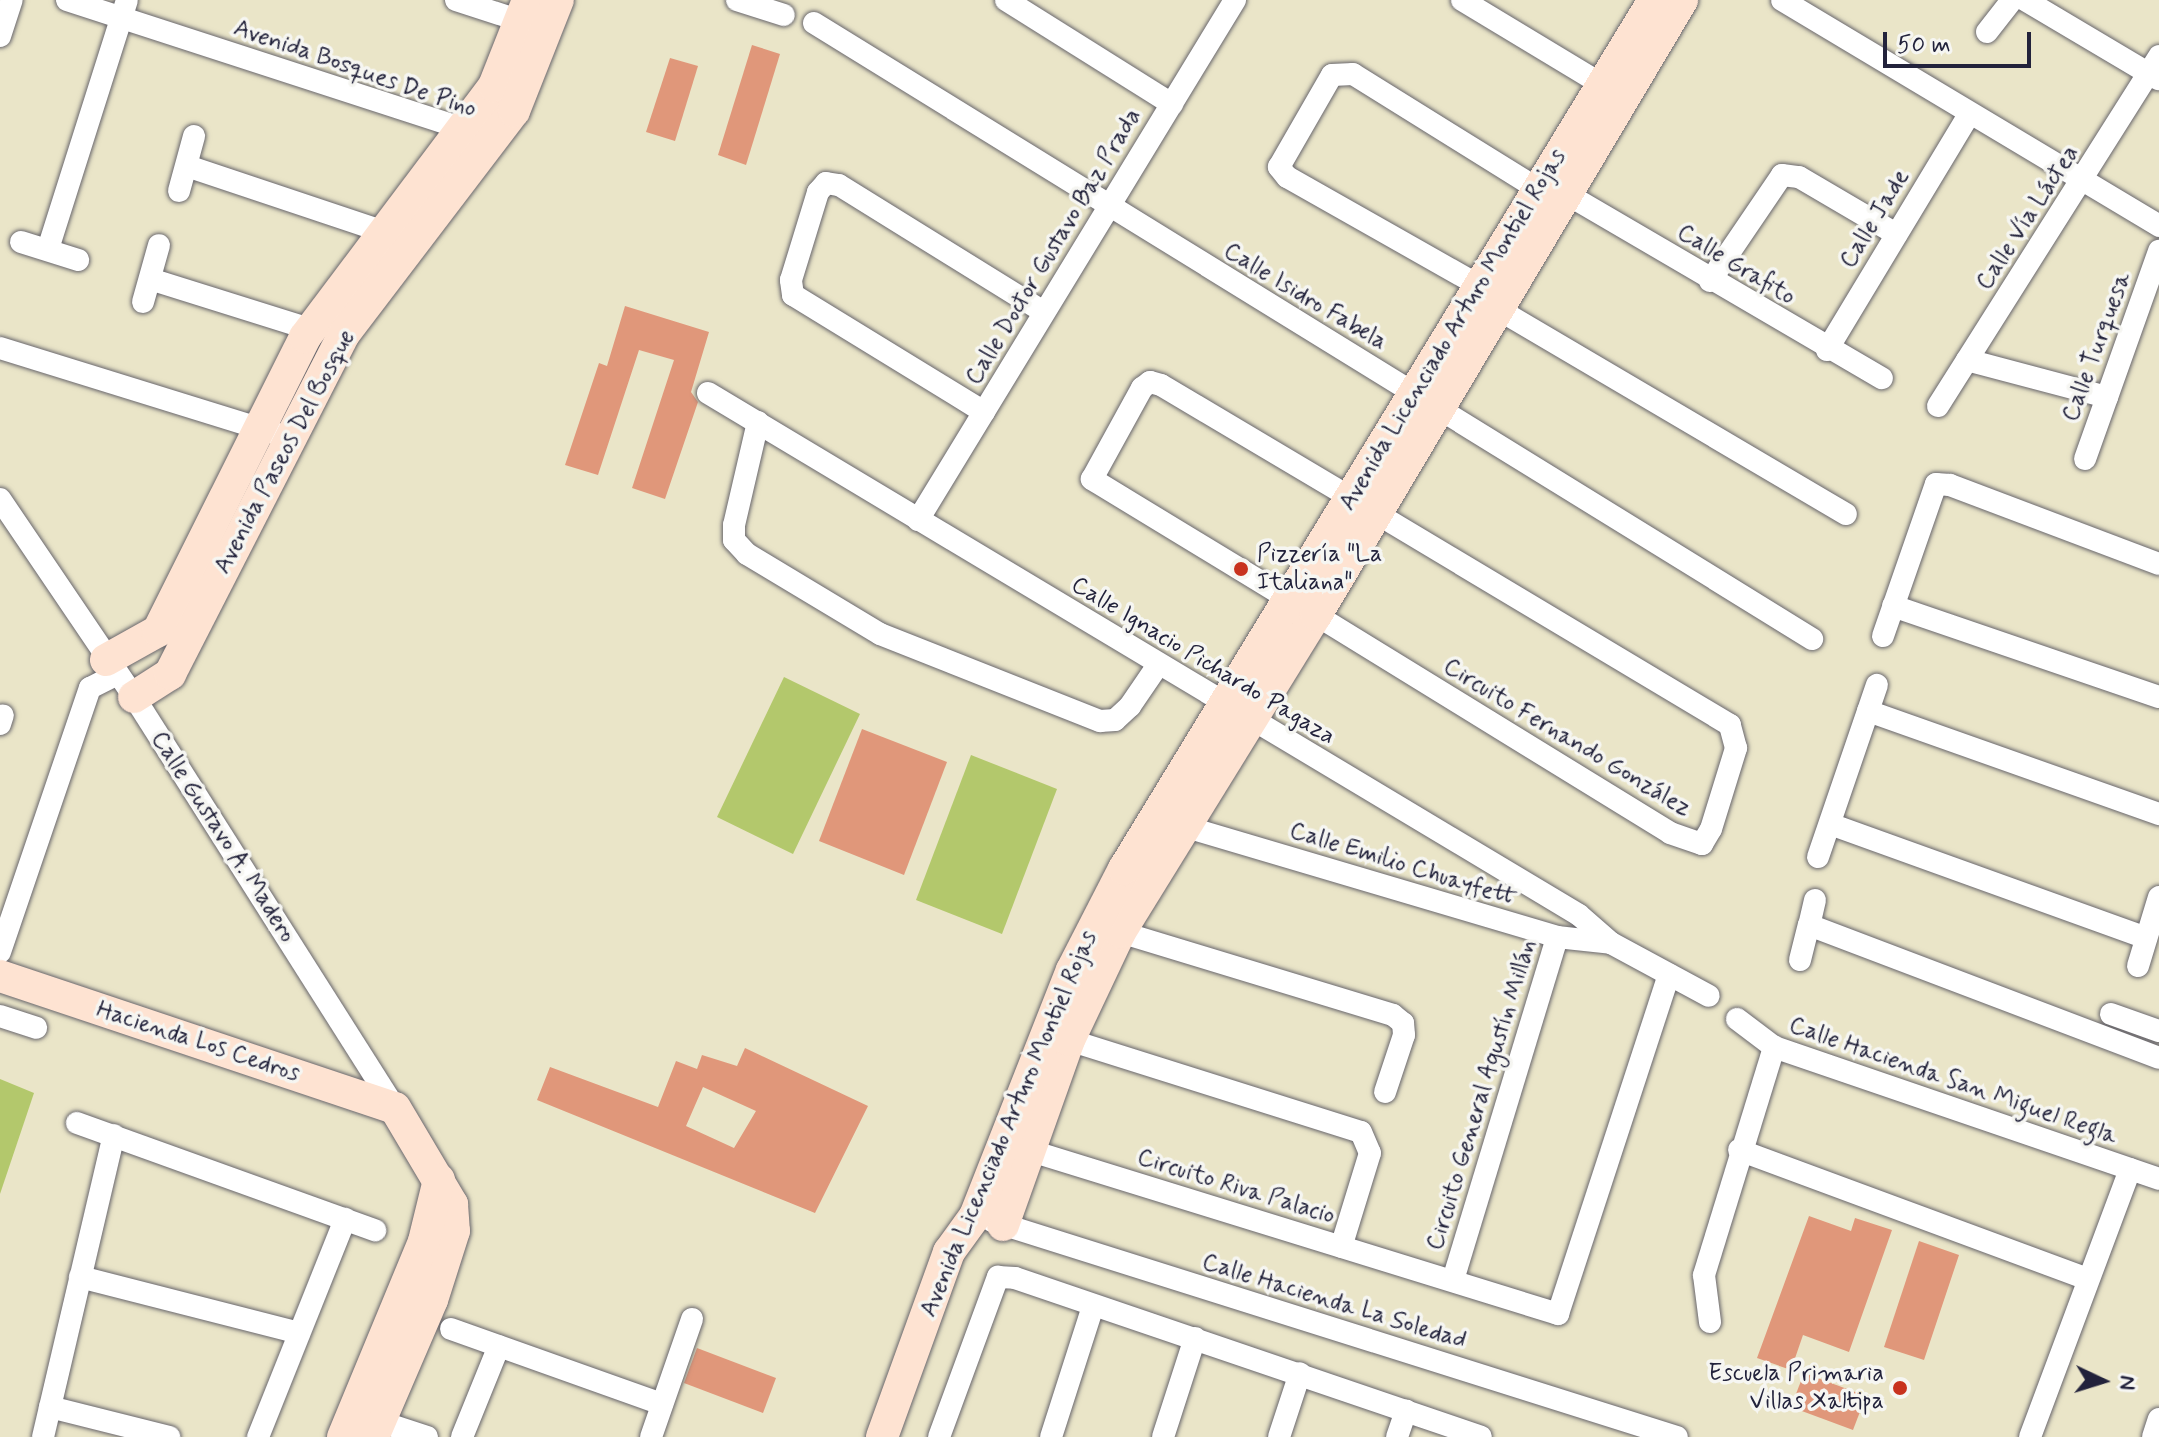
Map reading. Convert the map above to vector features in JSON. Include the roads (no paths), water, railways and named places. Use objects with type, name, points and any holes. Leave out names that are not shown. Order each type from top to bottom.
[{"type":"main road","name":"Avenida Paseos Del Bosque","points":[[119,677],[158,631],[310,329],[384,232],[474,137],[514,111],[558,0]]},
{"type":"main road","name":"Avenida Licenciado Arturo Montiel Rojas","points":[[1551,191],[1601,84],[1654,0]]},
{"type":"main road","name":"Avenida Licenciado Arturo Montiel Rojas","points":[[989,1220],[1072,970],[1124,869],[1236,712],[1364,506],[1551,191],[1682,0]]},
{"type":"main road","name":"Avenida Paseos Del Bosque","points":[[119,677],[170,674],[344,334],[474,137],[525,10]]},
{"type":"main road","name":"Avenida Licenciado Arturo Montiel Rojas","points":[[882,1437],[949,1252],[989,1220],[1028,1150],[1069,1040],[1120,932],[1183,826],[1236,712]]},
{"type":"main road","name":"Hacienda Los Cedros","points":[[0,976],[395,1108]]},
{"type":"main road","name":"Calle Gustavo A. Madero","points":[[362,1427],[432,1300],[454,1231],[455,1213],[439,1180],[395,1108]]},
{"type":"street","points":[[0,36],[12,0]]},
{"type":"street","name":"Avenida Bosques De Pino","points":[[67,0],[124,9],[474,137]]},
{"type":"street","points":[[456,0],[525,10]]},
{"type":"street","points":[[737,0],[784,15]]},
{"type":"street","points":[[1006,0],[1172,104]]},
{"type":"street","points":[[1462,0],[1601,84]]},
{"type":"street","points":[[1782,0],[1969,115],[2159,226]]},
{"type":"street","points":[[1987,32],[2012,0]]},
{"type":"street","points":[[2025,0],[2155,69]]},
{"type":"street","name":"Calle Doctor Gustavo Baz Prada","points":[[918,520],[1172,104],[1231,1]]},
{"type":"street","points":[[48,249],[124,9]]},
{"type":"street","name":"Calle Isidro Fabela","points":[[814,23],[1109,208],[1428,400],[1812,639]]},
{"type":"street","name":"Calle Vía Láctea","points":[[1938,406],[2155,69]]},
{"type":"street","name":"Calle Grafito","points":[[1487,296],[1287,177],[1279,167],[1325,87],[1340,71],[1353,74],[1827,350],[1882,378]]},
{"type":"street","name":"Calle Jade","points":[[1827,350],[1969,115]]},
{"type":"street","points":[[179,191],[194,136]]},
{"type":"street","points":[[187,166],[384,232]]},
{"type":"street","points":[[1710,281],[1782,175],[1799,177],[1896,234]]},
{"type":"street","points":[[984,412],[793,295],[791,280],[818,192],[826,183],[839,185],[1044,312]]},
{"type":"street","points":[[21,242],[78,260]]},
{"type":"street","points":[[143,302],[159,245]]},
{"type":"street","name":"Calle Turquesa","points":[[2085,459],[2159,251]]},
{"type":"street","points":[[150,279],[310,329]]},
{"type":"street","points":[[1487,296],[1846,514]]},
{"type":"street","points":[[0,348],[290,438]]},
{"type":"street","points":[[1967,360],[2107,397]]},
{"type":"street","points":[[1302,607],[1092,479],[1142,388],[1150,382],[1161,385],[1364,506]]},
{"type":"street","name":"Calle Ignacio Pichardo Pagaza","points":[[708,393],[1579,915],[1611,943],[1709,996]]},
{"type":"street","points":[[758,422],[734,540],[760,562],[880,634],[1100,721],[1115,720],[1130,706],[1158,665]]},
{"type":"street","points":[[1883,636],[1936,484],[1950,485],[2159,564]]},
{"type":"street","name":"Calle Gustavo A. Madero","points":[[0,499],[119,677],[395,1108]]},
{"type":"street","name":"Circuito Fernando González","points":[[1302,607],[1670,833],[1702,844],[1711,829],[1736,748],[1730,725],[1364,506]]},
{"type":"street","points":[[1893,606],[2159,697]]},
{"type":"street","points":[[0,952],[90,688],[119,677]]},
{"type":"street","points":[[1818,857],[1877,685]]},
{"type":"street","points":[[1868,711],[2159,814]]},
{"type":"street","points":[[1830,824],[2146,938]]},
{"type":"street","name":"Calle Emilio Chuayfett","points":[[1183,826],[1557,937],[1611,943]]},
{"type":"street","points":[[2138,966],[2159,897]]},
{"type":"street","points":[[1800,960],[1815,900]]},
{"type":"street","points":[[1809,925],[2159,1058]]},
{"type":"street","points":[[1120,932],[1393,1015],[1403,1023],[1404,1035],[1385,1092]]},
{"type":"street","name":"Circuito General Agustín Millán","points":[[1557,937],[1453,1280],[1558,1314],[1669,975]]},
{"type":"street","points":[[2104,1038],[2114,1006],[2159,1031]]},
{"type":"street","points":[[0,1016],[36,1028]]},
{"type":"street","name":"Calle Hacienda San Miguel Regla","points":[[1737,1019],[1774,1047],[2159,1179]]},
{"type":"street","name":"Circuito Riva Palacio","points":[[1028,1150],[1341,1247],[1370,1153],[1361,1132],[1069,1040]]},
{"type":"street","points":[[1710,1322],[1704,1275],[1739,1150],[1774,1047]]},
{"type":"street","points":[[77,1123],[375,1230]]},
{"type":"street","points":[[43,1437],[114,1135]]},
{"type":"street","points":[[1739,1150],[2088,1279]]},
{"type":"street","points":[[2030,1437],[2130,1169]]},
{"type":"street","points":[[258,1437],[345,1219]]},
{"type":"street","name":"Calle Hacienda La Soledad","points":[[989,1220],[1677,1437]]},
{"type":"street","points":[[1341,1247],[1453,1280]]},
{"type":"street","points":[[80,1277],[299,1333]]},
{"type":"street","name":"Avenida Licenciado Arturo Montiel Rojas","points":[[939,1437],[998,1277],[1015,1278],[1093,1306]]},
{"type":"street","points":[[1051,1437],[1093,1306],[1300,1373],[1481,1437]]},
{"type":"street","points":[[651,1437],[692,1319]]},
{"type":"street","points":[[451,1329],[662,1404]]},
{"type":"street","points":[[1163,1437],[1195,1338]]},
{"type":"street","points":[[462,1437],[499,1346]]},
{"type":"street","points":[[1279,1437],[1300,1373]]},
{"type":"street","points":[[50,1407],[169,1437]]},
{"type":"street","points":[[1397,1437],[1406,1411]]},
{"type":"street","points":[[2153,1437],[2159,1419]]},
{"type":"street","points":[[362,1427],[427,1437]]},
{"type":"place","name":"Pizzería \"La Italiana\"","points":[[1241,569]]},
{"type":"place","name":"Escuela Primaria Villas Xaltipa","points":[[1900,1388]]}]
